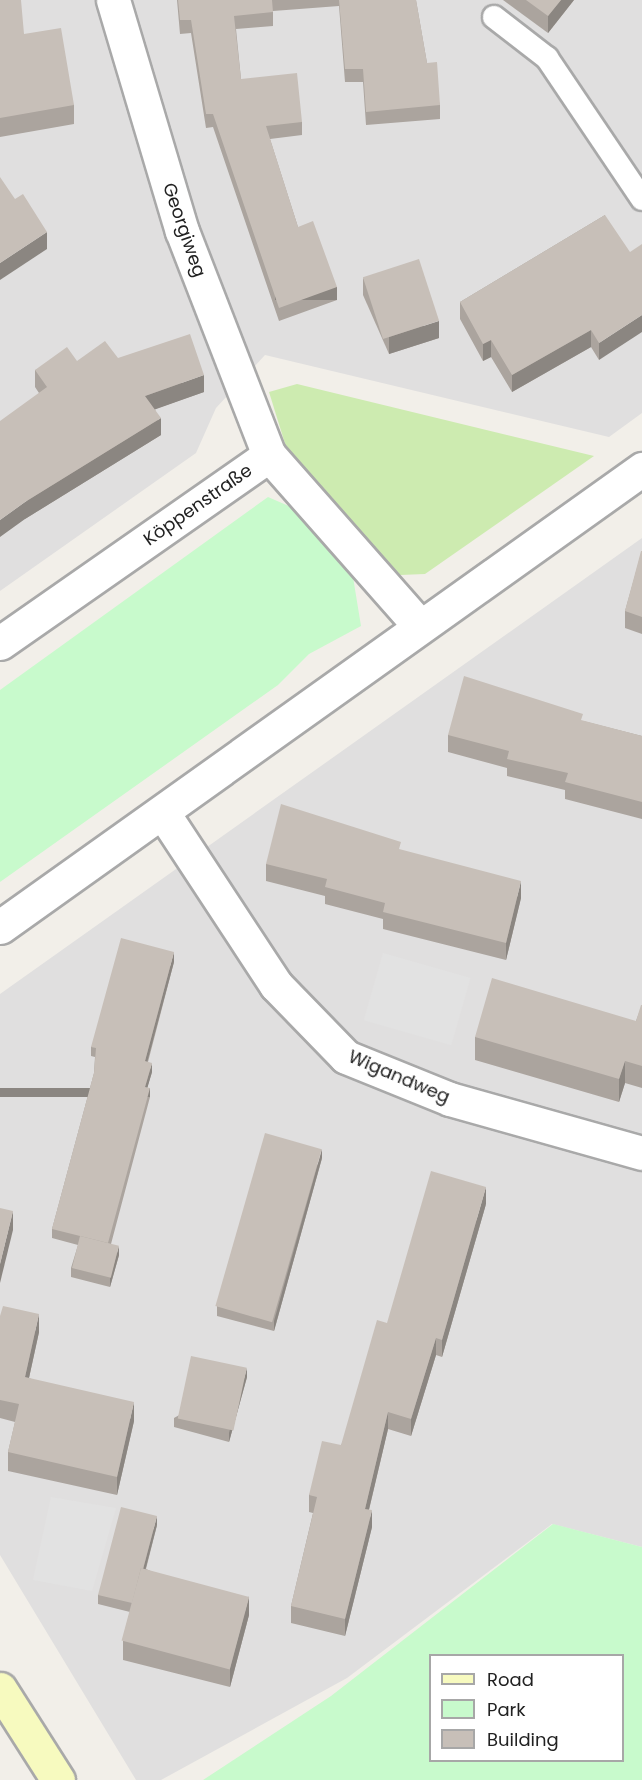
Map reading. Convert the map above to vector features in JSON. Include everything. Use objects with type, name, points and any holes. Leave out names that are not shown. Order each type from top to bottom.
[{"type":"street","name":"Georgiweg","points":[[113,0],[182,231],[268,455]]},
{"type":"street","name":"Köppenstraße","points":[[0,643],[268,455],[419,625]]},
{"type":"street","points":[[0,927],[163,813],[419,625],[642,469]]},
{"type":"street","name":"Wigandweg","points":[[163,813],[276,985],[346,1057],[450,1099],[642,1153]]},
{"type":"street","points":[[0,1689],[58,1780]]},
{"type":"lane","points":[[494,17],[547,58],[642,199]]},
{"type":"shaded area","points":[[0,0],[642,0],[642,413],[609,437],[265,355],[216,408],[196,453],[0,591]]},
{"type":"shaded area","points":[[642,538],[642,1547],[552,1524],[347,1678],[161,1780],[136,1780],[0,1555],[0,994]]},
{"type":"shaded area","points":[[383,953],[470,978],[451,1045],[364,1020]]},
{"type":"shaded area","points":[[51,1497],[116,1508],[92,1591],[33,1580]]},
{"type":"green space","points":[[297,384],[594,456],[425,574],[400,575],[287,450],[269,392]]},
{"type":"green space","points":[[268,497],[291,507],[353,577],[361,626],[309,654],[278,685],[0,882],[0,690]]},
{"type":"green space","points":[[553,1524],[642,1547],[642,1780],[203,1780],[331,1696]]},
{"type":"building","points":[[0,0],[21,0],[24,34],[61,28],[74,105],[0,118]]},
{"type":"building","points":[[178,0],[272,0],[273,12],[234,16],[241,79],[297,73],[302,122],[266,126],[298,227],[313,221],[337,287],[279,308],[213,114],[206,114],[191,20],[180,20]]},
{"type":"building","points":[[339,0],[416,0],[427,63],[437,62],[440,105],[366,112],[363,69],[345,69]]},
{"type":"building","points":[[526,0],[561,0],[548,16]]},
{"type":"building","points":[[0,177],[15,199],[23,194],[47,232],[0,263]]},
{"type":"building","points":[[605,215],[630,252],[642,244],[642,315],[599,343],[591,330],[512,375],[491,340],[483,344],[460,302]]},
{"type":"building","points":[[419,259],[439,321],[383,339],[363,277]]},
{"type":"building","points":[[190,334],[204,375],[145,396],[161,418],[25,502],[0,520],[0,421],[47,387],[35,370],[67,347],[77,361],[105,341],[118,358]]},
{"type":"building","points":[[642,551],[642,617],[625,611]]},
{"type":"building","points":[[464,676],[583,714],[581,720],[642,736],[642,802],[565,782],[568,773],[507,759],[509,751],[448,735]]},
{"type":"building","points":[[281,804],[401,842],[399,849],[521,881],[506,943],[383,912],[385,903],[325,887],[327,879],[266,864]]},
{"type":"building","points":[[121,938],[174,952],[145,1061],[152,1063],[145,1087],[150,1088],[108,1243],[52,1229],[94,1073],[96,1048],[91,1047]]},
{"type":"building","points":[[492,978],[636,1021],[642,1005],[642,1066],[625,1061],[619,1079],[475,1037]]},
{"type":"building","points":[[265,1133],[322,1149],[272,1322],[215,1306]]},
{"type":"building","points":[[431,1171],[486,1187],[442,1340],[436,1338],[411,1419],[388,1412],[365,1509],[372,1510],[345,1619],[291,1606],[317,1497],[309,1495],[322,1441],[341,1445],[377,1320],[387,1323]]},
{"type":"building","points":[[0,1208],[13,1211],[0,1264]]},
{"type":"building","points":[[80,1236],[119,1246],[111,1278],[72,1268]]},
{"type":"building","points":[[3,1306],[39,1314],[25,1377],[134,1402],[117,1477],[8,1452],[19,1404],[0,1400],[0,1316]]},
{"type":"building","points":[[191,1356],[247,1368],[233,1430],[178,1419]]},
{"type":"building","points":[[121,1507],[157,1516],[132,1603],[98,1595]]},
{"type":"building","points":[[141,1568],[249,1597],[230,1669],[122,1640]]}]
